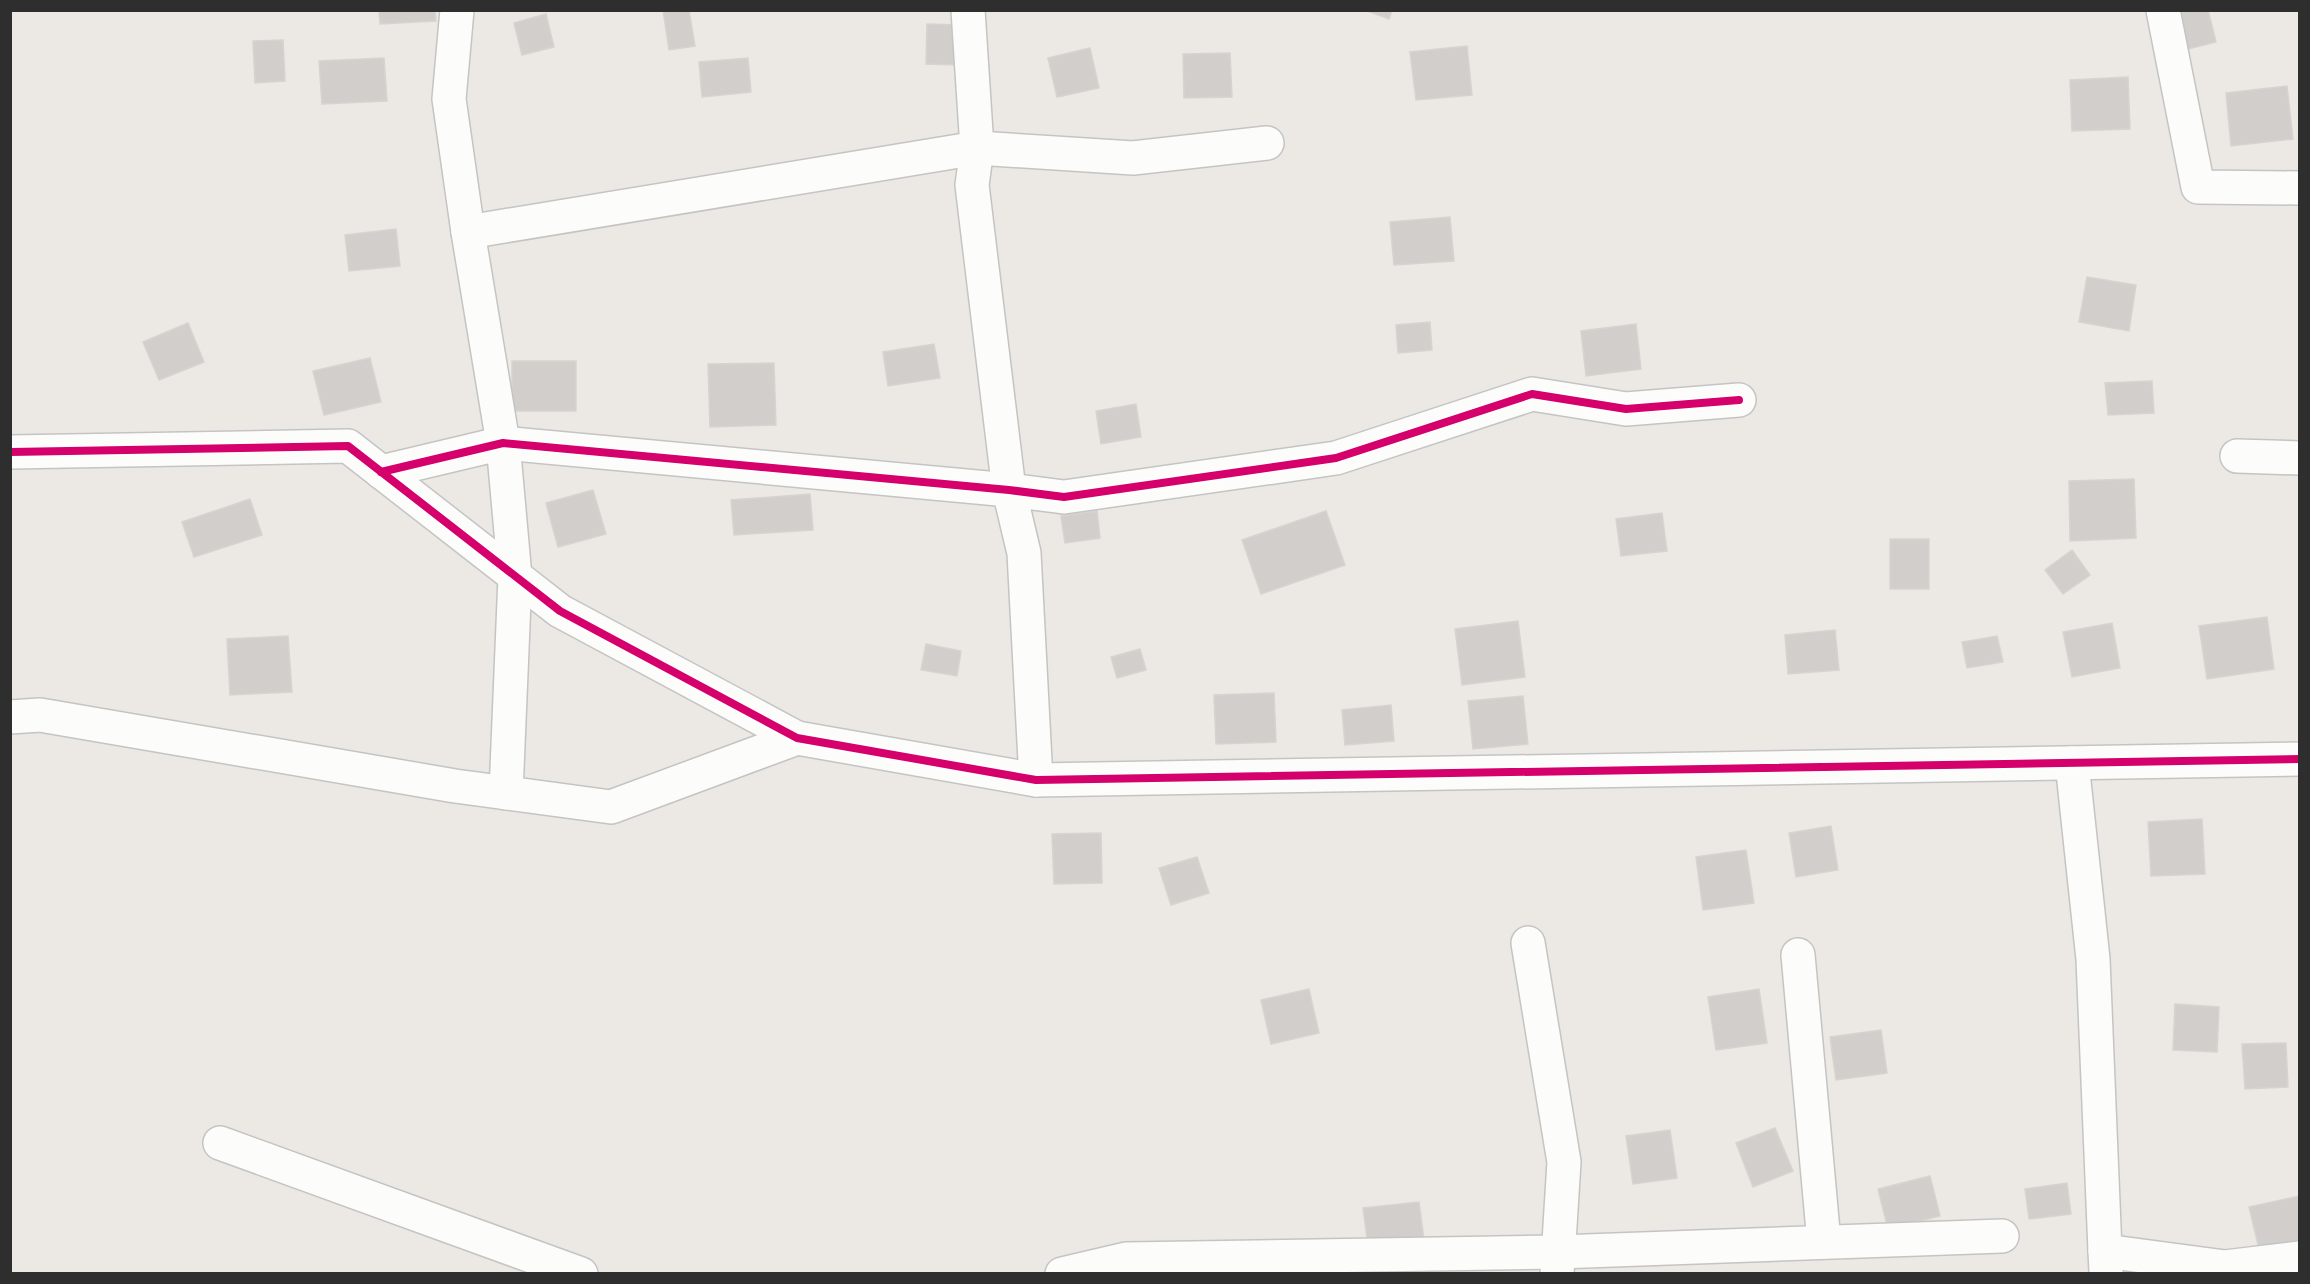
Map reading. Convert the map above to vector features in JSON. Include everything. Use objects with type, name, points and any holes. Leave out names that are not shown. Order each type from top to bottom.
[{"type":"street","points":[[457,10],[449,99],[468,232],[503,443],[514,576],[506,793]]},
{"type":"street","points":[[968,10],[977,148],[972,186],[1009,490],[1024,553],[1036,780]]},
{"type":"street","points":[[2163,10],[2198,187],[2300,188]]},
{"type":"street","points":[[468,232],[977,148],[1132,159],[1267,143]]},
{"type":"street","points":[[381,472],[503,443],[1064,497],[1336,458],[1532,394],[1626,409],[1739,400]]},
{"type":"street","points":[[10,452],[348,446],[560,611],[797,738],[1036,780],[2300,759]]},
{"type":"street","points":[[2237,456],[2300,458]]},
{"type":"street","points":[[10,717],[40,715],[506,793],[611,807],[797,738]]},
{"type":"street","points":[[2072,763],[2093,959],[2105,1262],[2225,1267],[2300,1258]]},
{"type":"street","points":[[1528,943],[1564,1162],[1558,1263]]},
{"type":"street","points":[[1798,955],[1824,1242]]},
{"type":"street","points":[[220,1143],[581,1274]]},
{"type":"street","points":[[1062,1274],[1126,1258],[1558,1263],[1824,1242],[2002,1236]]},
{"type":"building","points":[[379,10],[435,10],[436,21],[380,24]]},
{"type":"building","points":[[663,10],[689,10],[695,46],[669,50]]},
{"type":"building","points":[[1365,10],[1392,10],[1389,19]]},
{"type":"building","points":[[2190,10],[2208,10],[2216,42],[2180,51],[2172,15]]},
{"type":"building","points":[[546,14],[554,47],[522,55],[514,23]]},
{"type":"building","points":[[927,24],[959,25],[959,65],[926,64]]},
{"type":"building","points":[[283,40],[285,81],[255,83],[253,41]]},
{"type":"building","points":[[1467,46],[1472,95],[1416,100],[1410,52]]},
{"type":"building","points":[[1090,48],[1099,88],[1057,97],[1048,58]]},
{"type":"building","points":[[1230,53],[1232,97],[1184,98],[1183,54]]},
{"type":"building","points":[[384,58],[387,101],[322,104],[319,61]]},
{"type":"building","points":[[748,58],[751,92],[702,97],[699,62]]},
{"type":"building","points":[[2128,77],[2130,129],[2072,131],[2070,80]]},
{"type":"building","points":[[2287,86],[2293,139],[2231,146],[2226,93]]},
{"type":"building","points":[[1450,217],[1454,261],[1394,265],[1390,222]]},
{"type":"building","points":[[396,229],[400,266],[349,271],[345,235]]},
{"type":"building","points":[[2087,277],[2136,285],[2129,331],[2079,322]]},
{"type":"building","points":[[1430,322],[1432,350],[1398,353],[1396,325]]},
{"type":"building","points":[[188,323],[204,362],[159,380],[143,342]]},
{"type":"building","points":[[1636,324],[1641,369],[1586,376],[1581,331]]},
{"type":"building","points":[[934,344],[940,378],[888,386],[883,352]]},
{"type":"building","points":[[370,358],[381,402],[324,415],[313,371]]},
{"type":"building","points":[[512,361],[576,361],[576,411],[512,411]]},
{"type":"building","points":[[774,363],[776,425],[710,427],[708,364]]},
{"type":"building","points":[[2152,381],[2154,413],[2108,415],[2105,383]]},
{"type":"building","points":[[1136,404],[1141,437],[1101,444],[1096,411]]},
{"type":"building","points":[[2134,479],[2136,538],[2070,541],[2069,481]]},
{"type":"building","points":[[593,490],[606,534],[558,547],[546,503]]},
{"type":"building","points":[[810,494],[813,530],[734,535],[731,500]]},
{"type":"building","points":[[250,499],[262,535],[194,557],[182,522]]},
{"type":"building","points":[[1097,511],[1100,538],[1065,543],[1061,516]]},
{"type":"building","points":[[1326,511],[1345,565],[1261,594],[1242,540]]},
{"type":"building","points":[[1662,513],[1667,551],[1621,556],[1616,519]]},
{"type":"building","points":[[1890,539],[1929,539],[1929,589],[1890,589]]},
{"type":"building","points":[[2072,550],[2090,575],[2063,594],[2045,570]]},
{"type":"building","points":[[2267,617],[2274,669],[2207,679],[2199,626]]},
{"type":"building","points":[[1518,621],[1525,677],[1462,685],[1455,629]]},
{"type":"building","points":[[2112,623],[2120,668],[2072,677],[2063,632]]},
{"type":"building","points":[[1835,630],[1839,670],[1788,674],[1785,635]]},
{"type":"building","points":[[288,636],[292,692],[230,695],[227,639]]},
{"type":"building","points":[[1997,636],[2003,662],[1967,668],[1962,642]]},
{"type":"building","points":[[926,644],[961,651],[957,676],[921,670]]},
{"type":"building","points":[[1140,649],[1146,670],[1117,678],[1111,657]]},
{"type":"building","points":[[1274,693],[1276,742],[1216,744],[1214,695]]},
{"type":"building","points":[[1523,696],[1528,744],[1473,749],[1468,701]]},
{"type":"building","points":[[1391,705],[1394,741],[1345,745],[1342,710]]},
{"type":"building","points":[[2202,819],[2205,874],[2151,876],[2148,822]]},
{"type":"building","points":[[1831,826],[1838,870],[1796,877],[1789,833]]},
{"type":"building","points":[[1101,833],[1102,883],[1054,884],[1052,834]]},
{"type":"building","points":[[1746,850],[1754,903],[1703,910],[1696,857]]},
{"type":"building","points":[[1197,857],[1209,893],[1171,905],[1159,868]]},
{"type":"building","points":[[1309,989],[1319,1033],[1271,1044],[1261,1000]]},
{"type":"building","points":[[1759,989],[1767,1043],[1716,1050],[1708,997]]},
{"type":"building","points":[[2175,1004],[2219,1007],[2217,1052],[2173,1050]]},
{"type":"building","points":[[1881,1030],[1887,1073],[1836,1080],[1830,1037]]},
{"type":"building","points":[[2286,1043],[2288,1087],[2245,1089],[2242,1044]]},
{"type":"building","points":[[1775,1128],[1793,1171],[1753,1187],[1736,1143]]},
{"type":"building","points":[[1670,1130],[1677,1178],[1633,1184],[1626,1136]]},
{"type":"building","points":[[1930,1176],[1940,1216],[1888,1229],[1878,1189]]},
{"type":"building","points":[[2067,1183],[2071,1214],[2029,1219],[2025,1189]]},
{"type":"building","points":[[2300,1196],[2300,1240],[2259,1249],[2249,1207]]},
{"type":"building","points":[[1419,1202],[1424,1240],[1368,1246],[1363,1208]]},
{"type":"cycle path","points":[[381,472],[503,443],[1064,497],[1336,458],[1532,394],[1626,409],[1739,400]]},
{"type":"cycle path","points":[[10,452],[348,446],[560,611],[797,738],[1036,780],[2300,759]]}]
